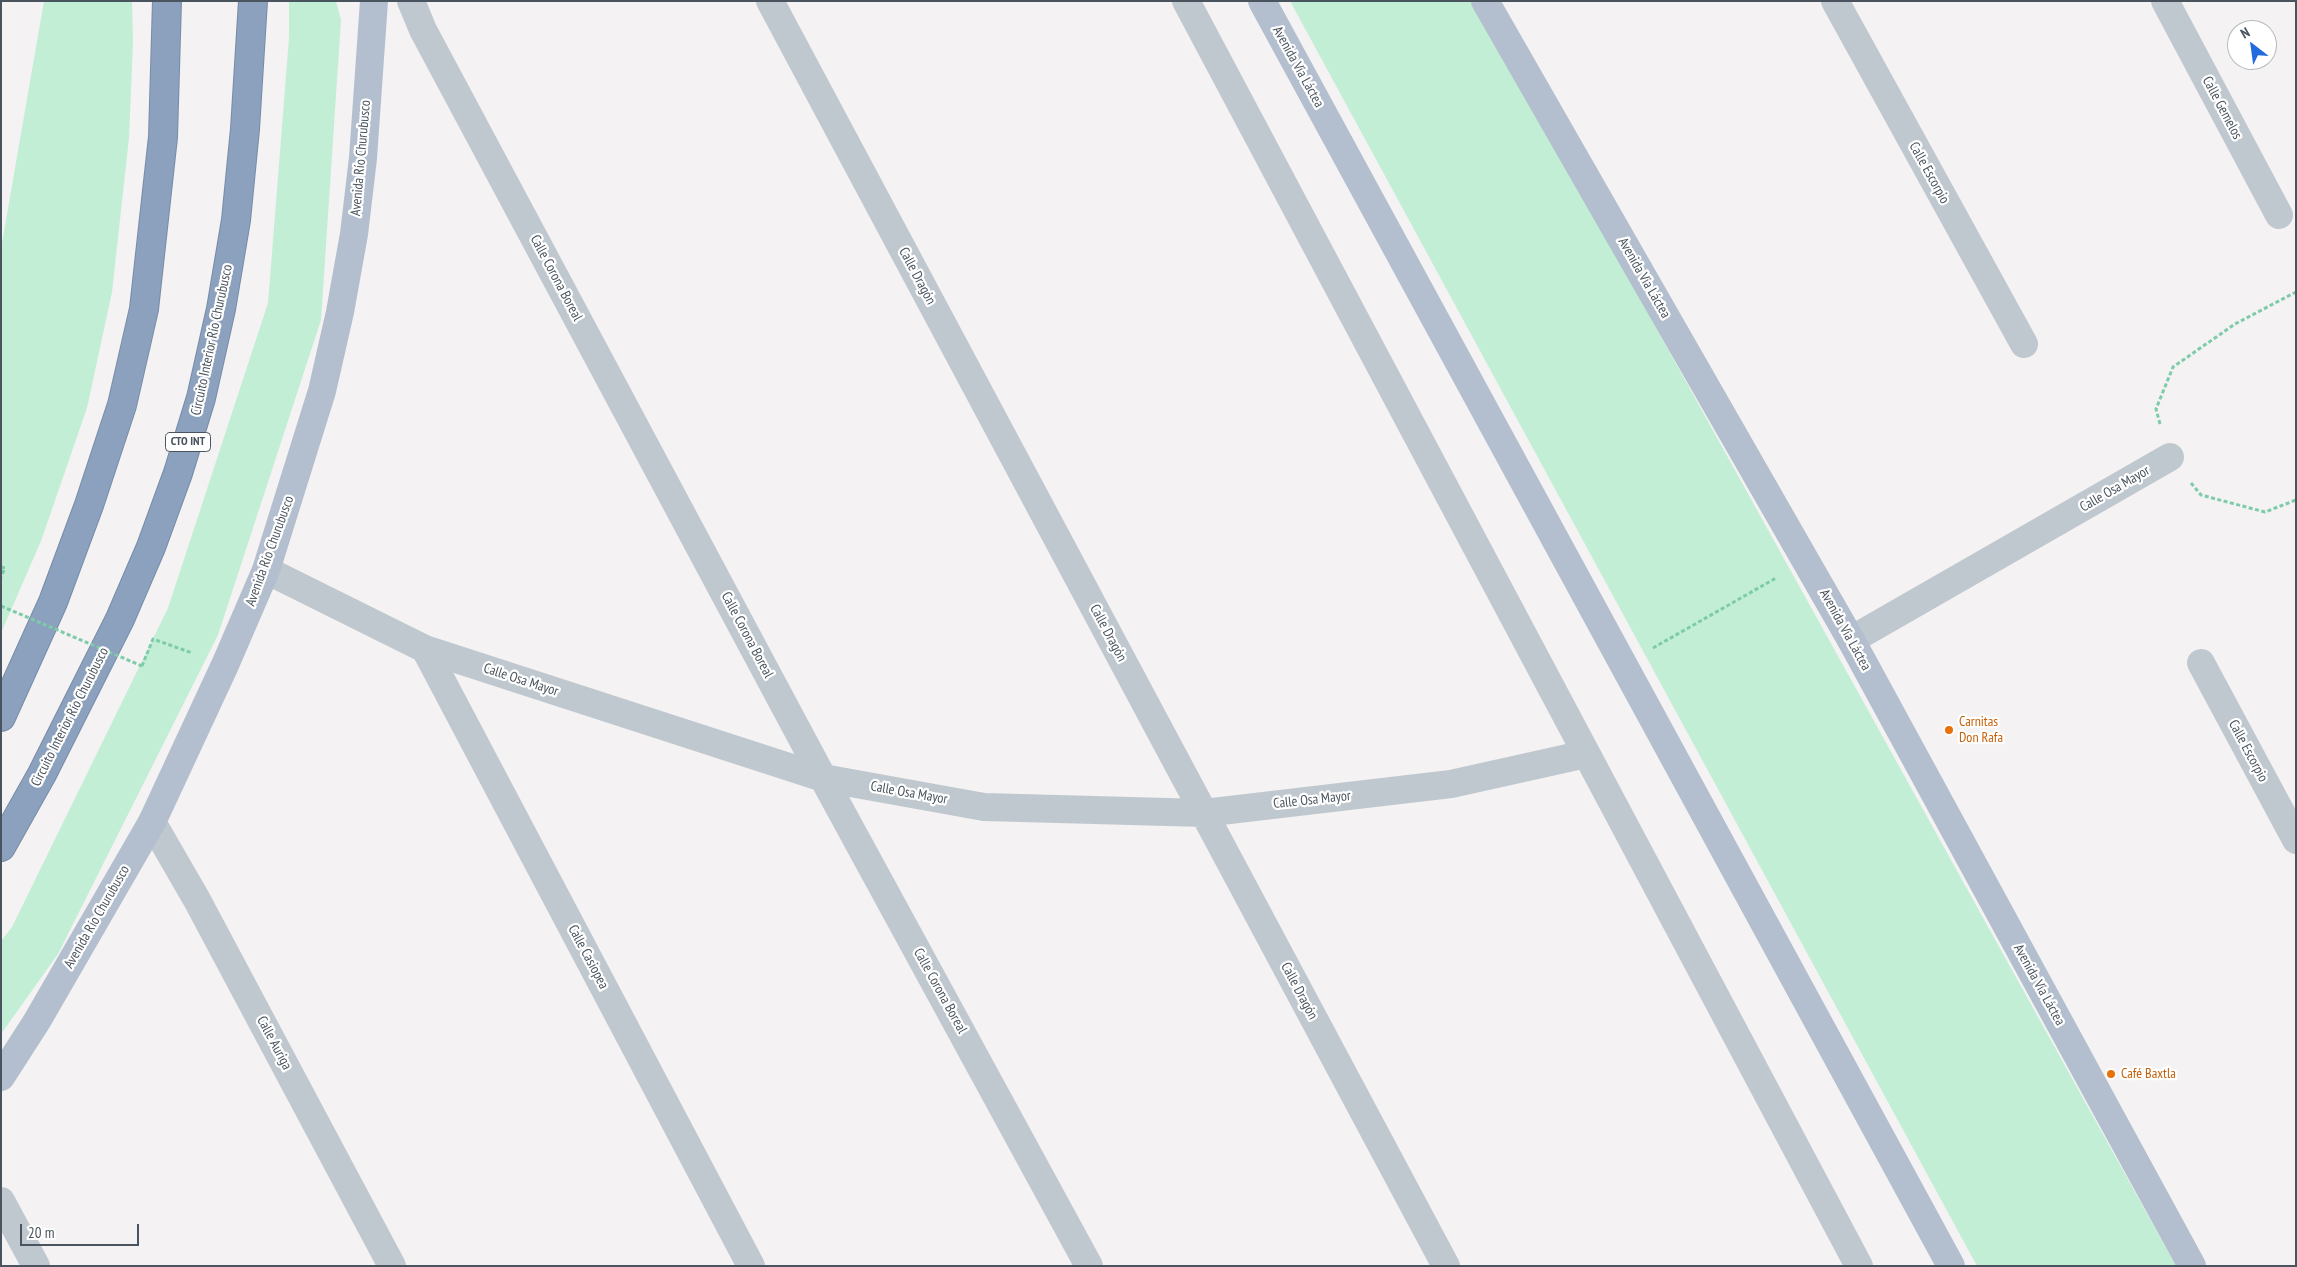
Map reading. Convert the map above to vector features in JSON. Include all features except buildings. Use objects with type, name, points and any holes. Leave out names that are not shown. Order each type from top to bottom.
[{"type":"highway","points":[[1,717],[53,602],[89,505],[122,405],[144,309],[163,137],[167,1]]},
{"type":"highway","name":"Circuito Interior Río Churubusco","points":[[1,847],[42,774],[120,619],[151,547],[178,473],[201,398],[221,309],[236,220],[246,129],[253,1]]},
{"type":"main road","name":"Avenida Río Churubusco","points":[[1,1077],[37,1020],[152,822],[225,665],[266,570],[322,391],[340,312],[354,234],[362,168],[374,1]]},
{"type":"main road","name":"Avenida Vía Láctea","points":[[1262,1],[1951,1266]]},
{"type":"main road","name":"Avenida Vía Láctea","points":[[1485,1],[1851,640],[2192,1266]]},
{"type":"street","name":"Calle Corona Boreal","points":[[411,1],[428,39],[823,778],[1089,1266]]},
{"type":"street","name":"Calle Dragón","points":[[770,1],[1446,1266]]},
{"type":"street","points":[[1186,1],[1859,1266]]},
{"type":"street","name":"Calle Escorpio","points":[[1835,1],[2024,344]]},
{"type":"street","name":"Calle Gemelos","points":[[2165,1],[2280,215]]},
{"type":"street","name":"Calle Osa Mayor","points":[[1851,640],[2170,457]]},
{"type":"street","name":"Calle Osa Mayor","points":[[266,570],[425,649],[823,778],[984,807],[1204,812],[1452,784],[1586,754]]},
{"type":"street","name":"Calle Casiopea","points":[[425,649],[751,1266]]},
{"type":"street","name":"Calle Escorpio","points":[[2200,663],[2296,840]]},
{"type":"street","name":"Calle Auriga","points":[[152,822],[197,900],[392,1266]]},
{"type":"street","points":[[1,1201],[36,1266]]},
{"type":"path","points":[[2296,292],[2235,324],[2173,366],[2156,409],[2170,457],[2201,495],[2265,512],[2296,500]]},
{"type":"path","points":[[1624,664],[1806,561]]},
{"type":"path","points":[[1,567],[5,568],[1,577]]},
{"type":"path","points":[[1,606],[142,666],[153,639],[225,665]]},
{"type":"green space","points":[[44,1],[132,1],[133,42],[129,138],[112,292],[87,408],[41,541],[1,633],[1,249]]},
{"type":"green space","points":[[289,1],[336,1],[341,20],[321,320],[218,635],[58,954],[1,1034],[1,941],[12,927],[168,608],[268,303],[289,38]]},
{"type":"green space","points":[[1290,1],[1475,1],[2176,1266],[1977,1266]]},
{"type":"place","name":"Carnitas Don Rafa","points":[[1949,730]]},
{"type":"place","name":"Café Baxtla","points":[[2111,1074]]}]
